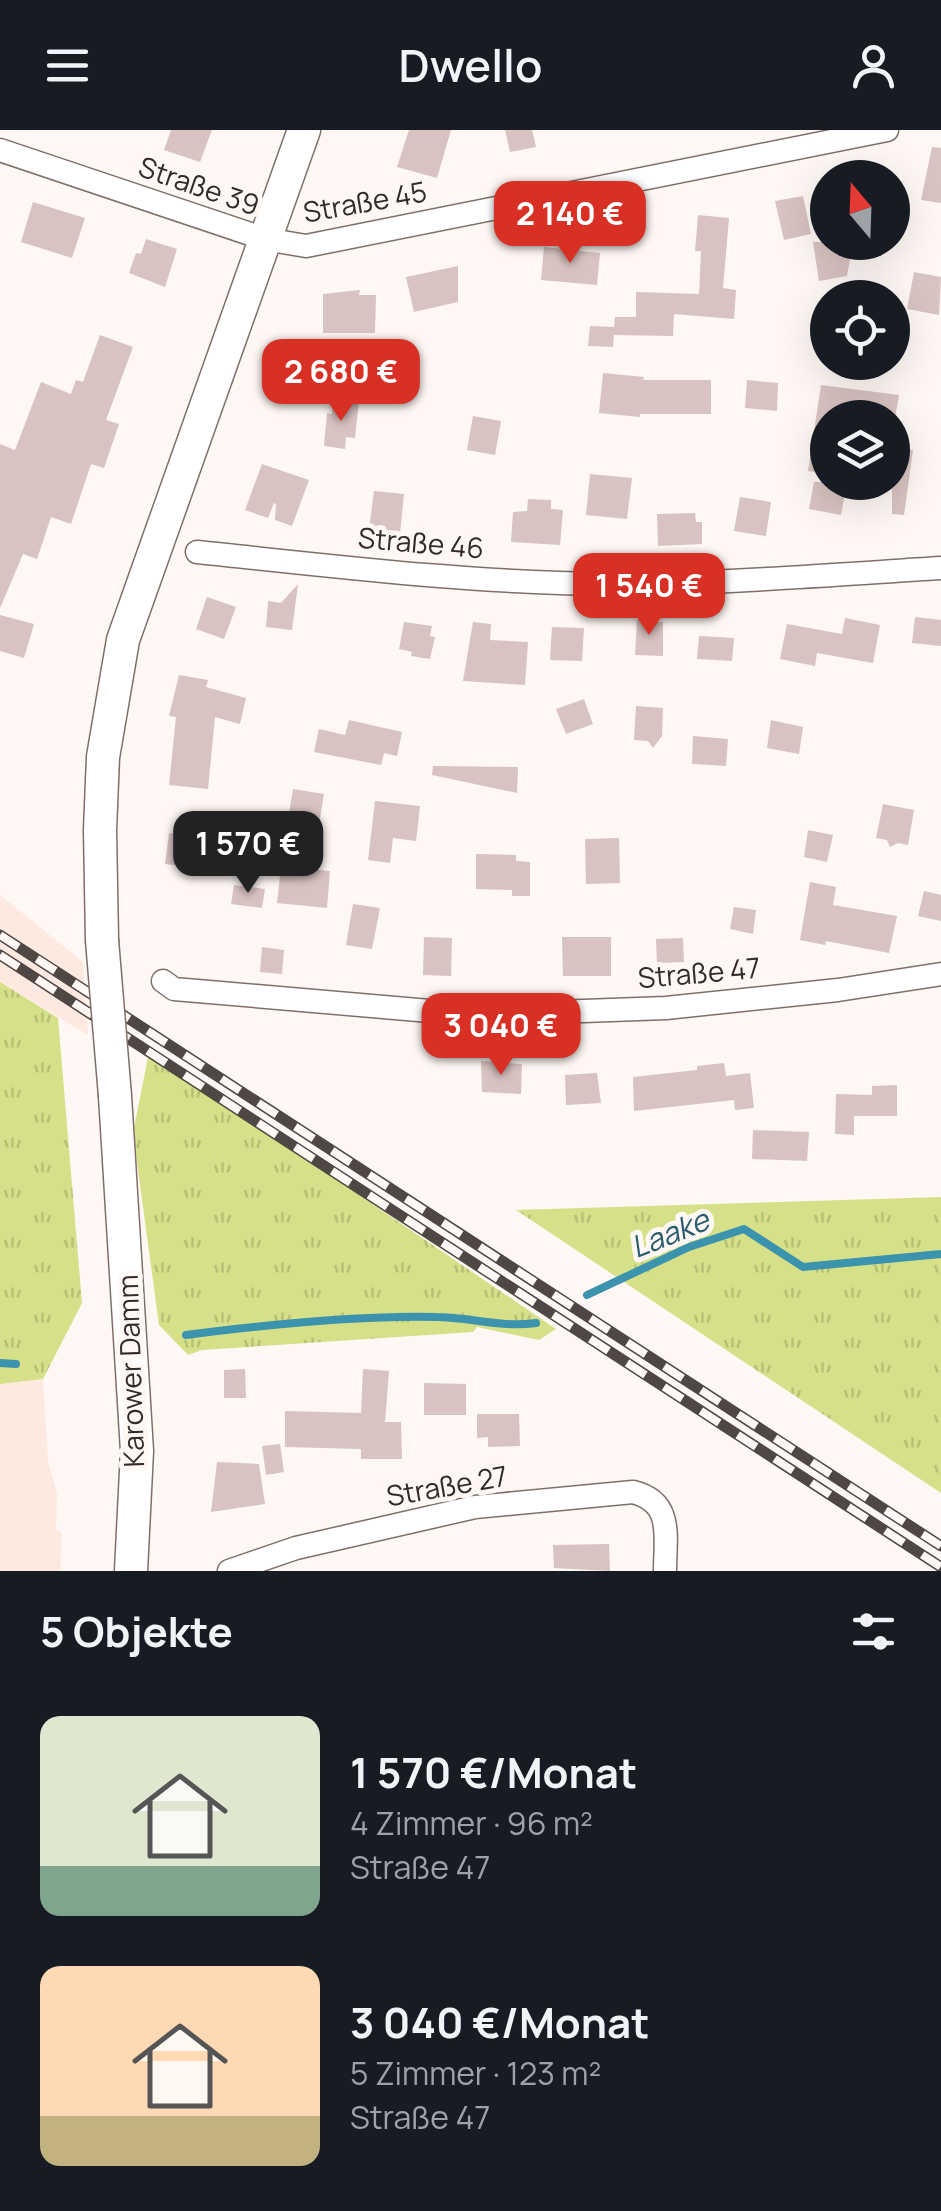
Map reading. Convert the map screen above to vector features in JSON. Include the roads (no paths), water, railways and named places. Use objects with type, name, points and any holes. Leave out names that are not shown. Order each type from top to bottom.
[{"type":"main road","name":"Karower Damm","points":[[131,1571],[137,1452],[102,940],[103,757],[123,640],[304,130]]},
{"type":"street","name":"Straße 45","points":[[265,240],[306,246],[783,141],[886,130]]},
{"type":"street","name":"Straße 39","points":[[0,150],[265,240]]},
{"type":"street","name":"Straße 46","points":[[197,552],[439,576],[607,584],[941,568]]},
{"type":"street","name":"Straße 47","points":[[164,981],[174,989],[476,1014],[666,1008],[838,990],[941,974]]},
{"type":"street","name":"Straße 27","points":[[229,1571],[296,1548],[475,1507],[633,1492],[658,1503],[665,1521],[665,1571]]},
{"type":"waterway","name":"Laake","points":[[587,1295],[689,1247],[744,1229],[803,1267],[941,1254]]},
{"type":"waterway","name":"Laake","points":[[186,1335],[375,1318],[536,1323]]},
{"type":"waterway","name":"Laake","points":[[0,1363],[16,1364]]},
{"type":"railway","points":[[0,935],[941,1546]]},
{"type":"railway","points":[[0,955],[941,1567]]}]
